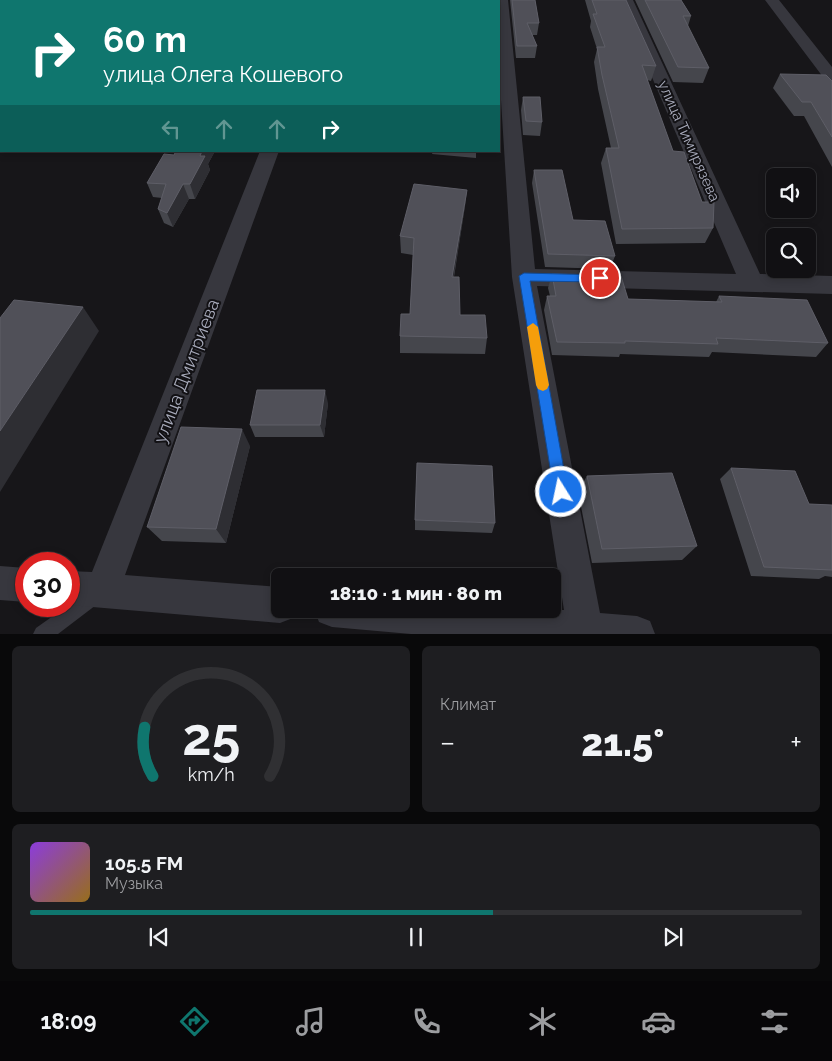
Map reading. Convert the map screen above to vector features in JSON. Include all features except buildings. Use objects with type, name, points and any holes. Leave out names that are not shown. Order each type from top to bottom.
[{"type":"street","points":[[501,0],[524,276],[585,629]]},
{"type":"street","name":"улица Тимирязева","points":[[626,0],[752,282]]},
{"type":"street","points":[[772,0],[832,78]]},
{"type":"street","name":"улица Дмитриева","points":[[86,589],[270,152]]},
{"type":"street","points":[[524,276],[832,285]]},
{"type":"street","points":[[0,583],[15,584]]},
{"type":"street","points":[[86,589],[271,603]]},
{"type":"street","points":[[446,618],[637,634]]},
{"type":"lane","points":[[42,634],[86,589]]},
{"type":"slow traffic","points":[[533,327],[543,385]]},
{"type":"route","points":[[561,492],[524,276],[600,278]]}]
